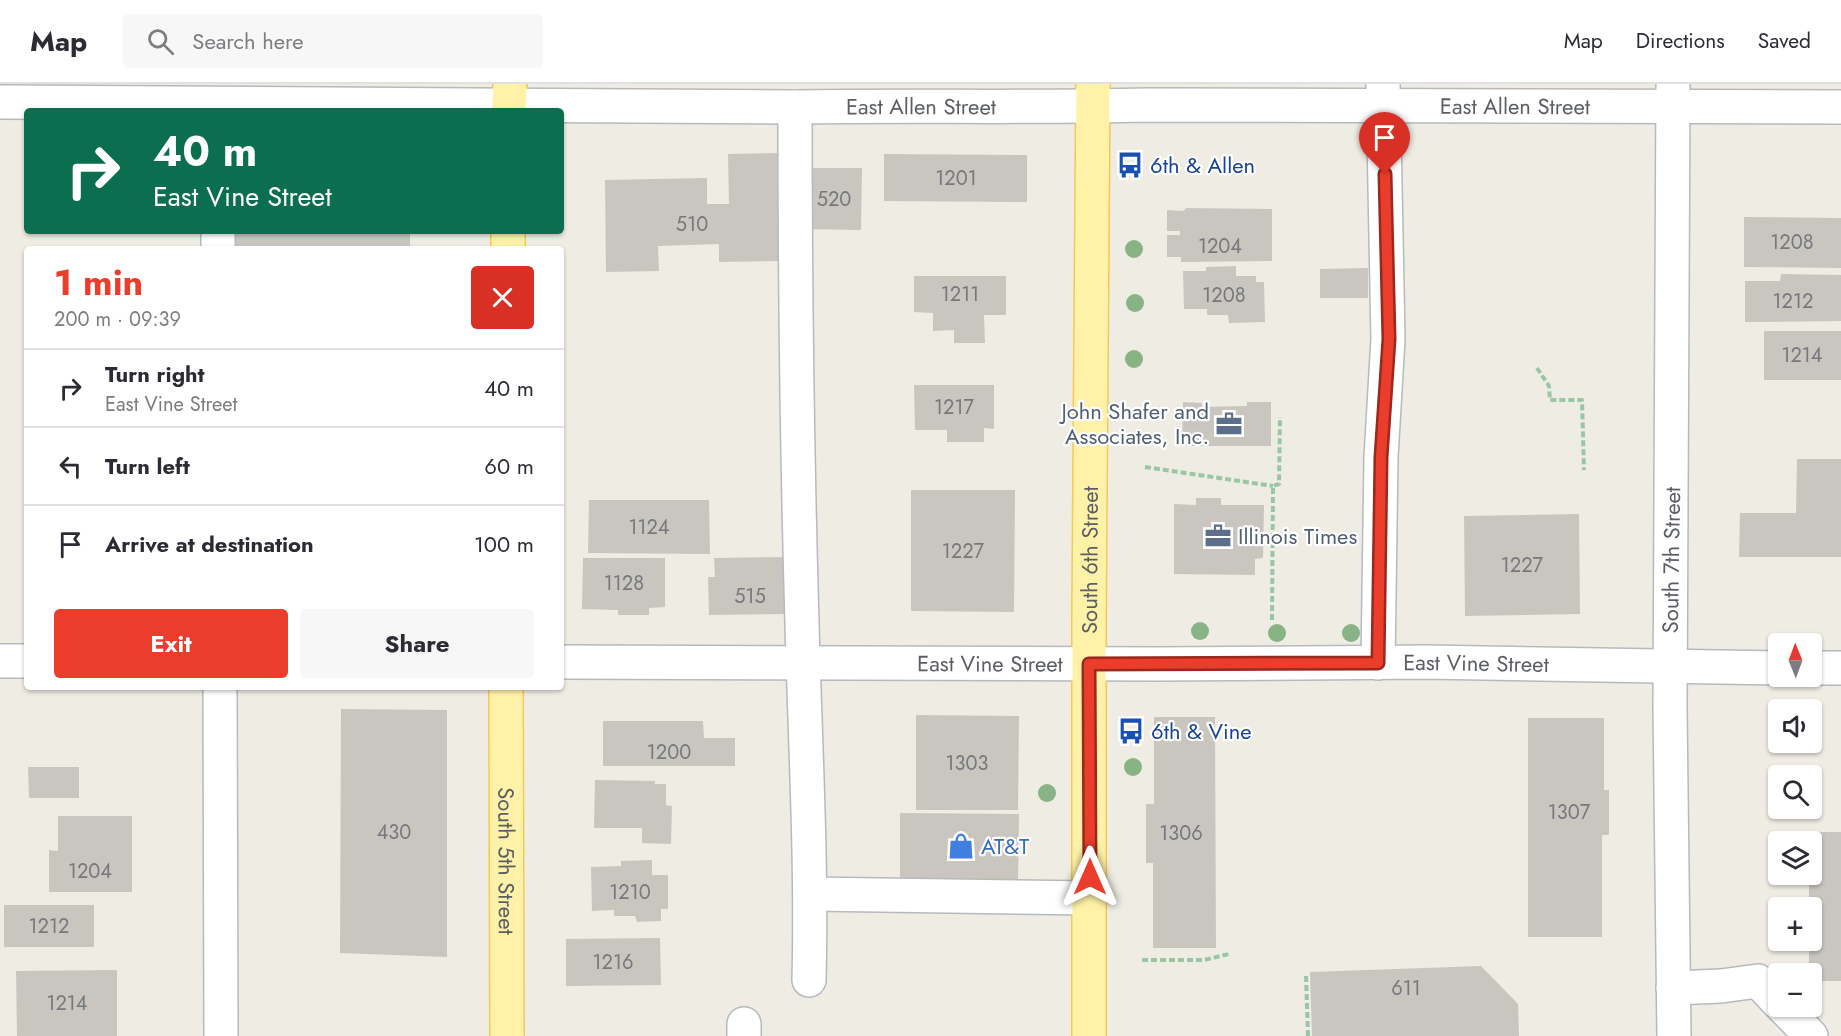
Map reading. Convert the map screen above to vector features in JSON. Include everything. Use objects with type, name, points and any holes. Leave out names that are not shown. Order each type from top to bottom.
[{"type":"main road","name":"South 6th Street","points":[[1089,1036],[1093,95]]},
{"type":"main road","name":"South 5th Street","points":[[506,690],[507,1036]]},
{"type":"street","name":"East Allen Street","points":[[0,102],[218,99],[510,100],[1039,108],[1093,95],[1673,95],[1841,107]]},
{"type":"street","points":[[1378,663],[1381,457],[1389,339],[1383,95]]},
{"type":"street","name":"South 7th Street","points":[[1673,95],[1670,666],[1674,1036]]},
{"type":"street","points":[[795,106],[796,318],[803,663],[811,894],[809,980]]},
{"type":"street","points":[[0,661],[24,661]]},
{"type":"street","name":"East Vine Street","points":[[564,662],[1618,664],[1768,668]]},
{"type":"street","points":[[1822,668],[1841,668]]},
{"type":"street","points":[[220,690],[221,1036]]},
{"type":"street","points":[[811,894],[1090,898]]},
{"type":"street","points":[[1673,988],[1721,986],[1758,981],[1768,991]]},
{"type":"street","points":[[1793,1017],[1811,1036]]},
{"type":"path","points":[[1537,368],[1549,387],[1550,400],[1582,400],[1584,470]]},
{"type":"path","points":[[1145,466],[1273,486],[1279,484],[1280,417]]},
{"type":"path","points":[[1272,620],[1273,486]]},
{"type":"path","points":[[1142,960],[1204,960],[1229,954]]},
{"type":"path","points":[[1306,976],[1308,1036]]},
{"type":"building","points":[[777,153],[779,261],[719,262],[719,244],[658,246],[659,271],[606,272],[605,180],[707,178],[707,204],[729,204],[728,154]]},
{"type":"building","points":[[884,154],[1027,155],[1027,202],[884,201]]},
{"type":"building","points":[[806,168],[862,168],[861,230],[805,229]]},
{"type":"building","points":[[1186,208],[1272,209],[1272,261],[1181,262],[1181,257],[1167,257],[1167,235],[1180,235],[1180,231],[1167,231],[1167,210],[1183,211]]},
{"type":"building","points":[[1744,217],[1841,218],[1841,268],[1744,267]]},
{"type":"building","points":[[235,234],[410,234],[410,246],[235,246]]},
{"type":"building","points":[[1236,266],[1236,276],[1256,276],[1256,282],[1264,282],[1265,322],[1229,323],[1228,315],[1207,315],[1207,309],[1184,309],[1183,271],[1206,271],[1206,267]]},
{"type":"building","points":[[1368,268],[1368,298],[1320,298],[1320,269]]},
{"type":"building","points":[[1781,274],[1841,275],[1841,321],[1745,322],[1745,281],[1780,281]]},
{"type":"building","points":[[914,276],[1006,276],[1006,315],[984,315],[985,343],[954,343],[954,330],[933,331],[933,313],[914,312]]},
{"type":"building","points":[[1764,331],[1841,331],[1841,380],[1764,380]]},
{"type":"building","points":[[914,385],[994,385],[994,429],[984,428],[984,442],[947,442],[947,430],[915,430]]},
{"type":"building","points":[[1183,402],[1202,403],[1202,407],[1247,406],[1247,402],[1271,402],[1271,446],[1182,446]]},
{"type":"building","points":[[1797,459],[1841,459],[1841,557],[1739,557],[1740,513],[1796,513]]},
{"type":"building","points":[[911,490],[1015,490],[1014,612],[911,611]]},
{"type":"building","points":[[1196,498],[1221,498],[1221,505],[1264,505],[1263,558],[1255,559],[1255,575],[1174,574],[1174,504],[1196,505]]},
{"type":"building","points":[[589,500],[709,500],[710,554],[588,553]]},
{"type":"building","points":[[1579,514],[1580,614],[1465,616],[1464,516]]},
{"type":"building","points":[[790,557],[791,614],[709,615],[708,577],[715,577],[714,558]]},
{"type":"building","points":[[583,558],[665,558],[665,607],[649,608],[649,615],[618,615],[618,610],[582,609]]},
{"type":"building","points":[[341,709],[447,710],[447,957],[340,953]]},
{"type":"building","points":[[916,715],[1019,716],[1018,810],[916,810]]},
{"type":"building","points":[[1154,717],[1215,717],[1216,948],[1153,948],[1153,863],[1146,863],[1146,804],[1154,804]]},
{"type":"building","points":[[1528,718],[1604,718],[1604,790],[1609,790],[1609,835],[1602,835],[1602,937],[1528,937]]},
{"type":"building","points":[[603,721],[703,721],[704,738],[735,738],[735,766],[603,766]]},
{"type":"building","points":[[28,767],[79,767],[79,798],[29,798]]},
{"type":"building","points":[[595,780],[655,781],[655,784],[666,784],[666,805],[672,806],[671,844],[642,843],[642,828],[594,828]]},
{"type":"building","points":[[900,813],[1019,814],[1018,884],[900,883]]},
{"type":"building","points":[[58,816],[132,816],[132,892],[49,892],[49,850],[58,851]]},
{"type":"building","points":[[1822,832],[1841,832],[1841,981],[1822,981],[1822,963],[1809,963],[1809,951],[1822,951],[1822,897],[1809,897],[1809,885],[1822,885]]},
{"type":"building","points":[[652,860],[652,875],[668,875],[668,909],[661,909],[661,921],[637,922],[635,916],[614,916],[614,910],[592,911],[591,867],[621,866],[621,861]]},
{"type":"building","points":[[4,905],[94,905],[94,947],[4,947]]},
{"type":"building","points":[[660,938],[661,985],[566,986],[566,939]]},
{"type":"building","points":[[1481,966],[1518,1004],[1519,1036],[1312,1036],[1310,972]]},
{"type":"building","points":[[117,970],[117,1036],[17,1036],[16,971]]},
{"type":"place","name":"6th & Allen","points":[[1130,165]]},
{"type":"place","name":"John Shafer and Associates, Inc.","points":[[1229,424]]},
{"type":"place","name":"Illinois Times","points":[[1218,536]]},
{"type":"place","name":"6th & Vine","points":[[1131,731]]},
{"type":"place","name":"AT&T","points":[[961,846]]},
{"type":"route","points":[[1090,877],[1089,664],[1378,663],[1381,457],[1389,339],[1385,174]]}]
